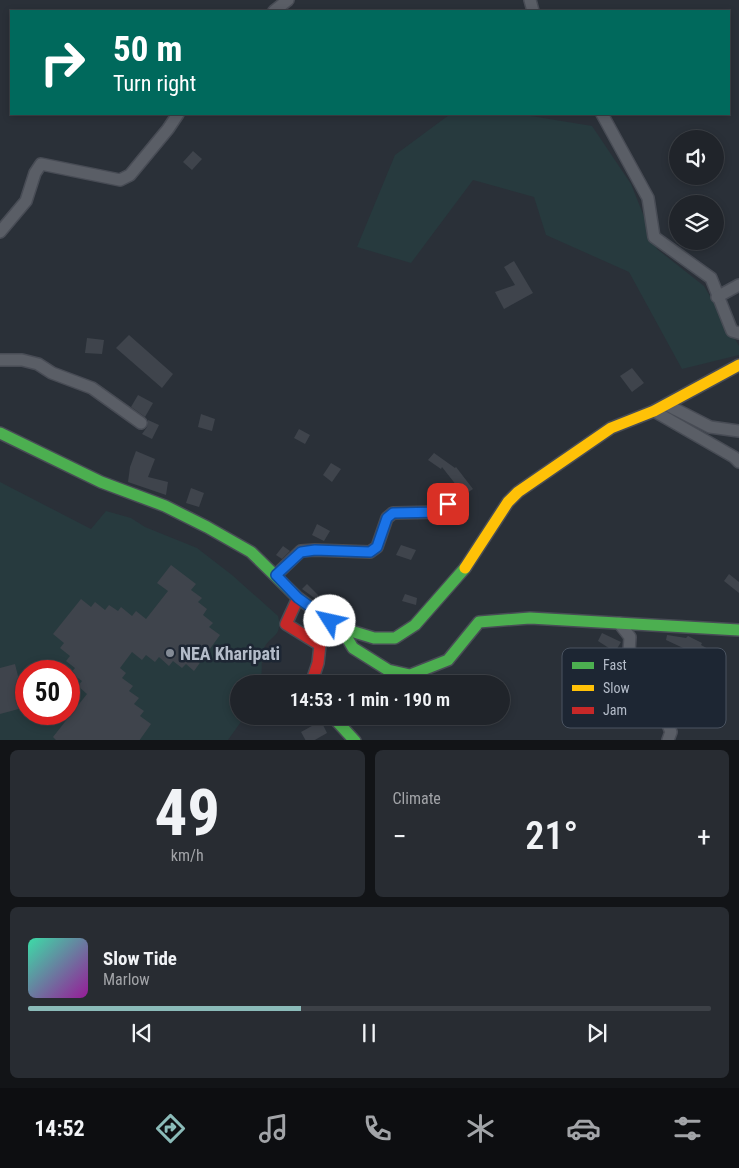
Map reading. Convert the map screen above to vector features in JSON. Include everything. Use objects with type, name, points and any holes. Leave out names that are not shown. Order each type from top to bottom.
[{"type":"main road","points":[[0,433],[101,482],[165,506],[251,552],[298,598],[341,628],[374,638],[395,638],[415,625],[462,573],[508,502],[518,492],[611,428],[667,405],[739,365]]},
{"type":"main road","points":[[298,598],[286,624],[320,645],[318,664],[314,675]]},
{"type":"main road","points":[[341,628],[353,648],[388,670],[410,674],[448,660],[479,622],[530,618],[739,630]]},
{"type":"main road","points":[[341,725],[355,740]]},
{"type":"street","points":[[275,10],[288,0]]},
{"type":"street","points":[[0,232],[26,201],[35,173],[41,164],[120,180],[130,175],[177,115]]},
{"type":"street","points":[[603,115],[648,198],[654,238],[711,278],[732,331],[739,333]]},
{"type":"street","points":[[717,296],[739,285]]},
{"type":"street","points":[[0,360],[22,360],[38,364],[52,373],[92,388],[141,423]]},
{"type":"street","points":[[667,405],[710,426],[739,431]]},
{"type":"street","points":[[654,411],[734,457],[739,462]]},
{"type":"street","points":[[276,575],[301,552],[315,550],[370,552],[377,547],[387,518],[393,513],[441,512],[448,504]]},
{"type":"street","points":[[619,623],[630,636],[629,648]]},
{"type":"street","points":[[668,740],[672,732],[670,728]]},
{"type":"green space","points":[[449,115],[525,115],[592,126],[631,184],[657,249],[704,286],[739,346],[739,355],[682,369],[629,272],[546,235],[534,197],[473,180],[411,263],[357,247],[395,155]]},
{"type":"green space","points":[[0,482],[91,529],[106,511],[131,518],[145,527],[197,548],[232,575],[278,616],[279,628],[277,633],[268,642],[263,651],[261,675],[230,675],[230,725],[239,725],[228,740],[0,740]]},
{"type":"building","points":[[193,151],[202,159],[192,170],[183,162]]},
{"type":"building","points":[[514,261],[533,293],[504,309],[495,292],[515,285],[504,267]]},
{"type":"building","points":[[129,335],[173,374],[162,388],[116,348]]},
{"type":"building","points":[[87,338],[104,340],[102,354],[85,353]]},
{"type":"building","points":[[632,368],[644,383],[632,392],[620,376]]},
{"type":"building","points":[[138,395],[153,403],[145,417],[131,407]]},
{"type":"building","points":[[201,414],[215,419],[212,431],[198,427]]},
{"type":"building","points":[[148,420],[159,425],[152,439],[142,434],[147,427]]},
{"type":"building","points":[[299,429],[310,435],[305,444],[294,438]]},
{"type":"building","points":[[136,451],[155,459],[148,477],[168,482],[166,495],[128,482],[130,467]]},
{"type":"building","points":[[434,453],[456,467],[473,489],[464,495],[442,467],[441,469],[428,460]]},
{"type":"building","points":[[331,463],[341,469],[332,482],[323,475]]},
{"type":"building","points":[[191,488],[204,493],[199,507],[186,503]]},
{"type":"building","points":[[317,524],[330,531],[324,541],[312,535]]},
{"type":"building","points":[[401,545],[416,550],[411,560],[396,555]]},
{"type":"building","points":[[283,546],[290,551],[282,559],[276,555]]},
{"type":"building","name":"NEA Kharipati","points":[[171,565],[196,584],[191,590],[202,598],[198,602],[207,609],[203,615],[213,623],[209,627],[220,635],[194,671],[186,664],[182,668],[173,661],[169,666],[159,657],[155,662],[146,655],[142,660],[132,652],[120,668],[126,673],[122,678],[133,686],[129,691],[139,698],[134,704],[144,711],[140,716],[151,724],[140,740],[56,740],[53,737],[62,725],[80,725],[80,703],[87,694],[80,688],[82,681],[80,680],[80,660],[67,660],[70,656],[60,648],[64,643],[53,634],[81,599],[91,607],[95,602],[105,610],[109,605],[118,611],[121,607],[132,616],[136,611],[146,619],[168,591],[157,583]]},
{"type":"building","points":[[729,574],[739,582],[739,593],[724,581]]},
{"type":"building","points":[[307,584],[326,603],[324,605],[302,589]]},
{"type":"building","points":[[405,594],[417,598],[416,605],[402,601]]},
{"type":"building","points":[[602,633],[621,642],[617,648],[609,648],[598,641]]},
{"type":"building","points":[[667,635],[686,638],[688,636],[702,643],[701,645],[706,648],[683,648],[666,640]]},
{"type":"building","points":[[15,664],[15,710],[0,714],[0,668]]},
{"type":"building","points":[[314,725],[323,725],[327,733],[315,740],[305,740],[301,732]]},
{"type":"traffic: fast","points":[[0,433],[101,482],[165,506],[207,527],[251,552],[298,598],[330,621],[341,628],[374,638],[395,638],[415,625],[465,568]]},
{"type":"traffic: fast","points":[[341,628],[353,648],[388,670],[410,675],[448,660],[479,622],[530,618],[739,630]]},
{"type":"traffic: fast","points":[[340,725],[354,740]]},
{"type":"traffic: slow","points":[[465,568],[508,502],[518,492],[611,428],[654,411],[739,365]]},
{"type":"traffic: jam","points":[[298,598],[286,624],[320,645],[318,663],[314,675]]},
{"type":"place","name":"NEA Kharipati","points":[[170,653]]},
{"type":"route","points":[[330,621],[298,598],[276,575],[301,552],[315,550],[370,552],[377,547],[387,518],[393,513],[441,512],[448,504]]}]
